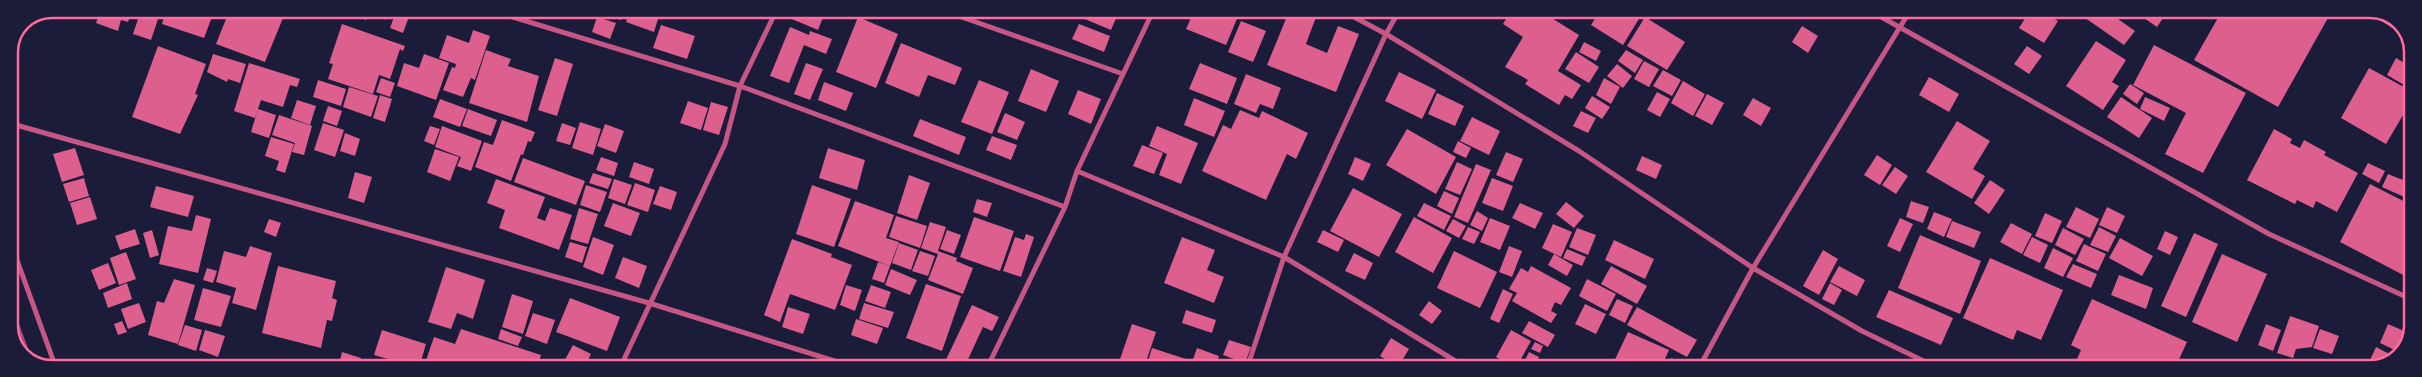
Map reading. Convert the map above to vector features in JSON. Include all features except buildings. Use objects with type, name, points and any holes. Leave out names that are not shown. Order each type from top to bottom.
[{"type":"street","points":[[513,17],[740,86],[1064,207]]},
{"type":"street","points":[[624,359],[725,144],[740,86],[773,17]]},
{"type":"street","points":[[963,17],[1123,74]]},
{"type":"street","points":[[991,359],[1064,207],[1077,171],[1150,17]]},
{"type":"street","points":[[1355,18],[1386,34],[1579,151],[1753,268],[1862,331],[1921,360]]},
{"type":"street","points":[[1250,360],[1284,257],[1395,18]]},
{"type":"street","points":[[1881,18],[2268,234],[2404,296]]},
{"type":"street","points":[[1704,360],[1753,268],[1905,18]]},
{"type":"street","points":[[17,125],[649,303],[829,359]]},
{"type":"street","points":[[1077,171],[1284,257],[1453,360]]},
{"type":"street","points":[[18,262],[53,359]]},
{"type":"railway","points":[[18,327],[25,346]]}]
